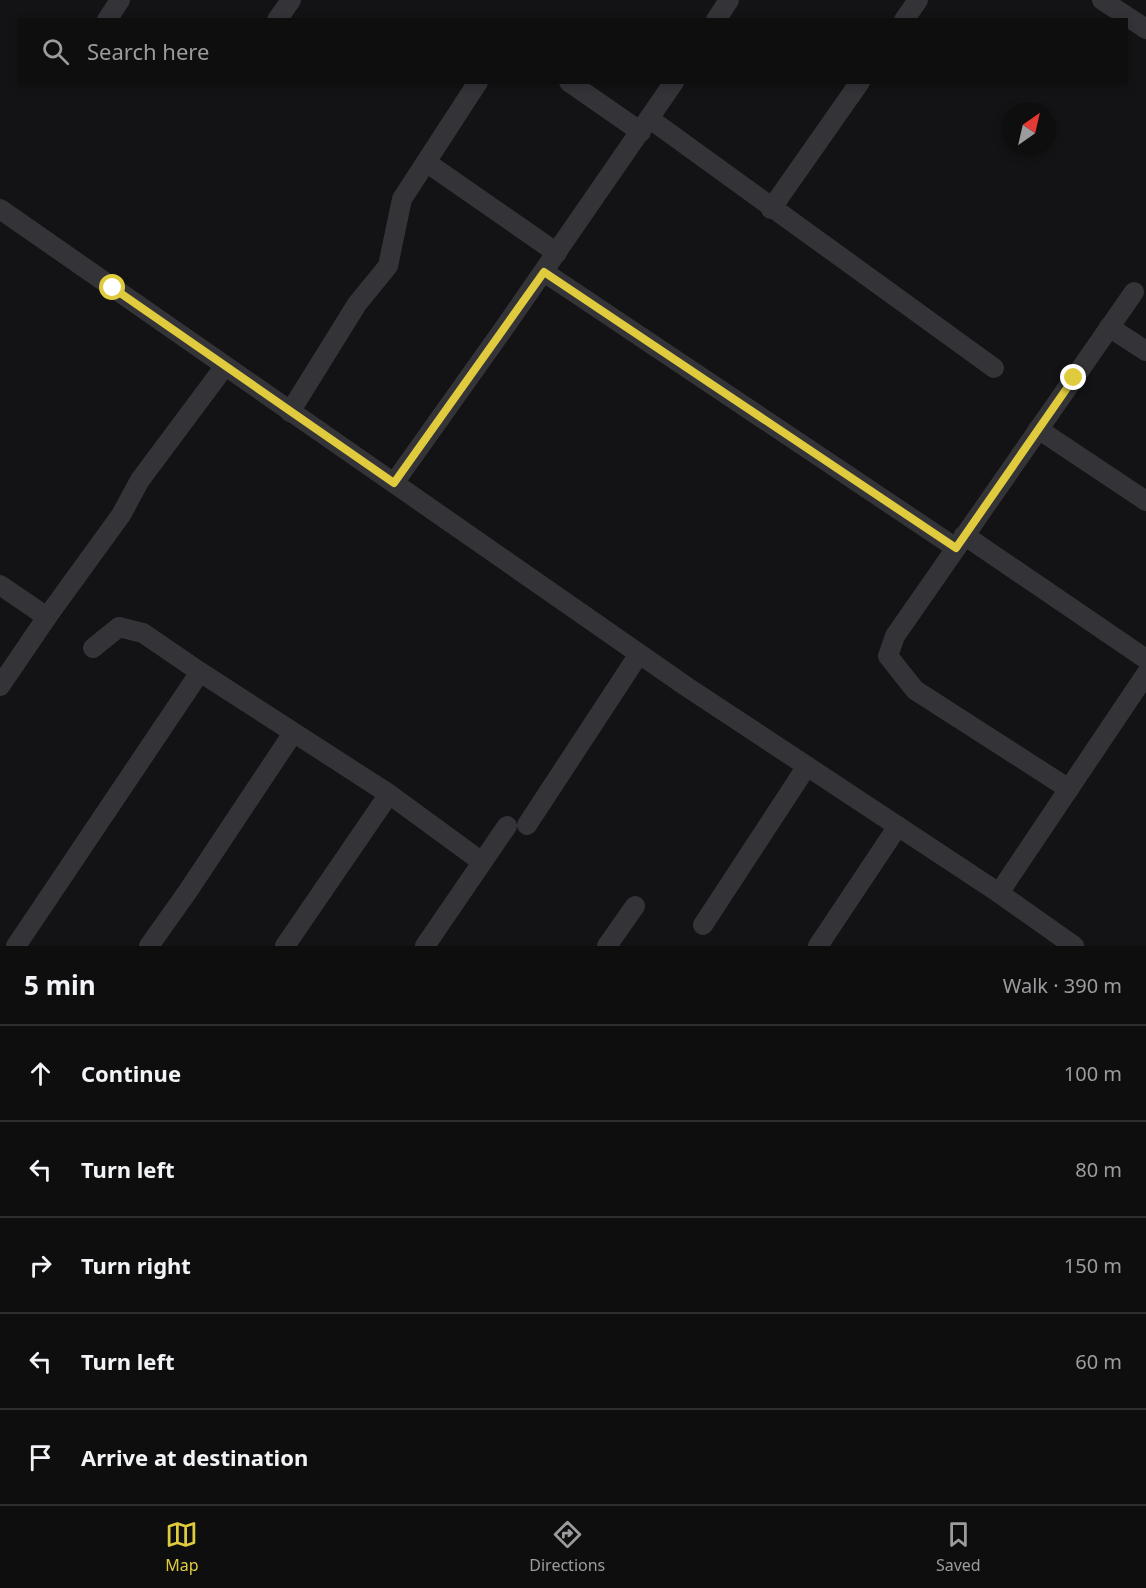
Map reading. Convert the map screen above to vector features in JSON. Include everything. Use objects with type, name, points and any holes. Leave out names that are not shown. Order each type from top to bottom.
[{"type":"street","points":[[108,18],[120,0]]},
{"type":"street","points":[[278,18],[291,0]]},
{"type":"street","points":[[717,18],[729,0]]},
{"type":"street","points":[[905,18],[918,0]]},
{"type":"street","points":[[1102,0],[1146,29]]},
{"type":"street","points":[[290,412],[357,304],[388,266],[402,199],[477,84]]},
{"type":"street","points":[[572,84],[645,126],[771,208],[994,368]]},
{"type":"street","points":[[394,483],[544,272],[673,84]]},
{"type":"street","points":[[771,208],[859,84]]},
{"type":"street","points":[[426,162],[557,253]]},
{"type":"street","points":[[0,209],[639,654],[999,893],[1074,946]]},
{"type":"street","points":[[544,272],[960,542],[1146,659]]},
{"type":"street","points":[[1069,789],[915,690],[888,656],[895,636],[1134,292]]},
{"type":"street","points":[[1109,327],[1146,351]]},
{"type":"street","points":[[0,686],[121,516],[140,480],[225,366]]},
{"type":"street","points":[[1038,429],[1146,501]]},
{"type":"street","points":[[0,585],[47,617]]},
{"type":"street","points":[[93,648],[118,627],[143,633],[389,794],[482,862]]},
{"type":"street","points":[[528,825],[639,654]]},
{"type":"street","points":[[16,946],[200,672]]},
{"type":"street","points":[[999,893],[1146,674]]},
{"type":"street","points":[[149,946],[293,733]]},
{"type":"street","points":[[703,925],[807,766]]},
{"type":"street","points":[[285,946],[389,794]]},
{"type":"street","points":[[425,946],[507,826]]},
{"type":"street","points":[[818,946],[898,826]]},
{"type":"street","points":[[608,946],[635,906]]},
{"type":"route","points":[[113,288],[394,483],[544,272],[956,548],[1074,378]]}]
